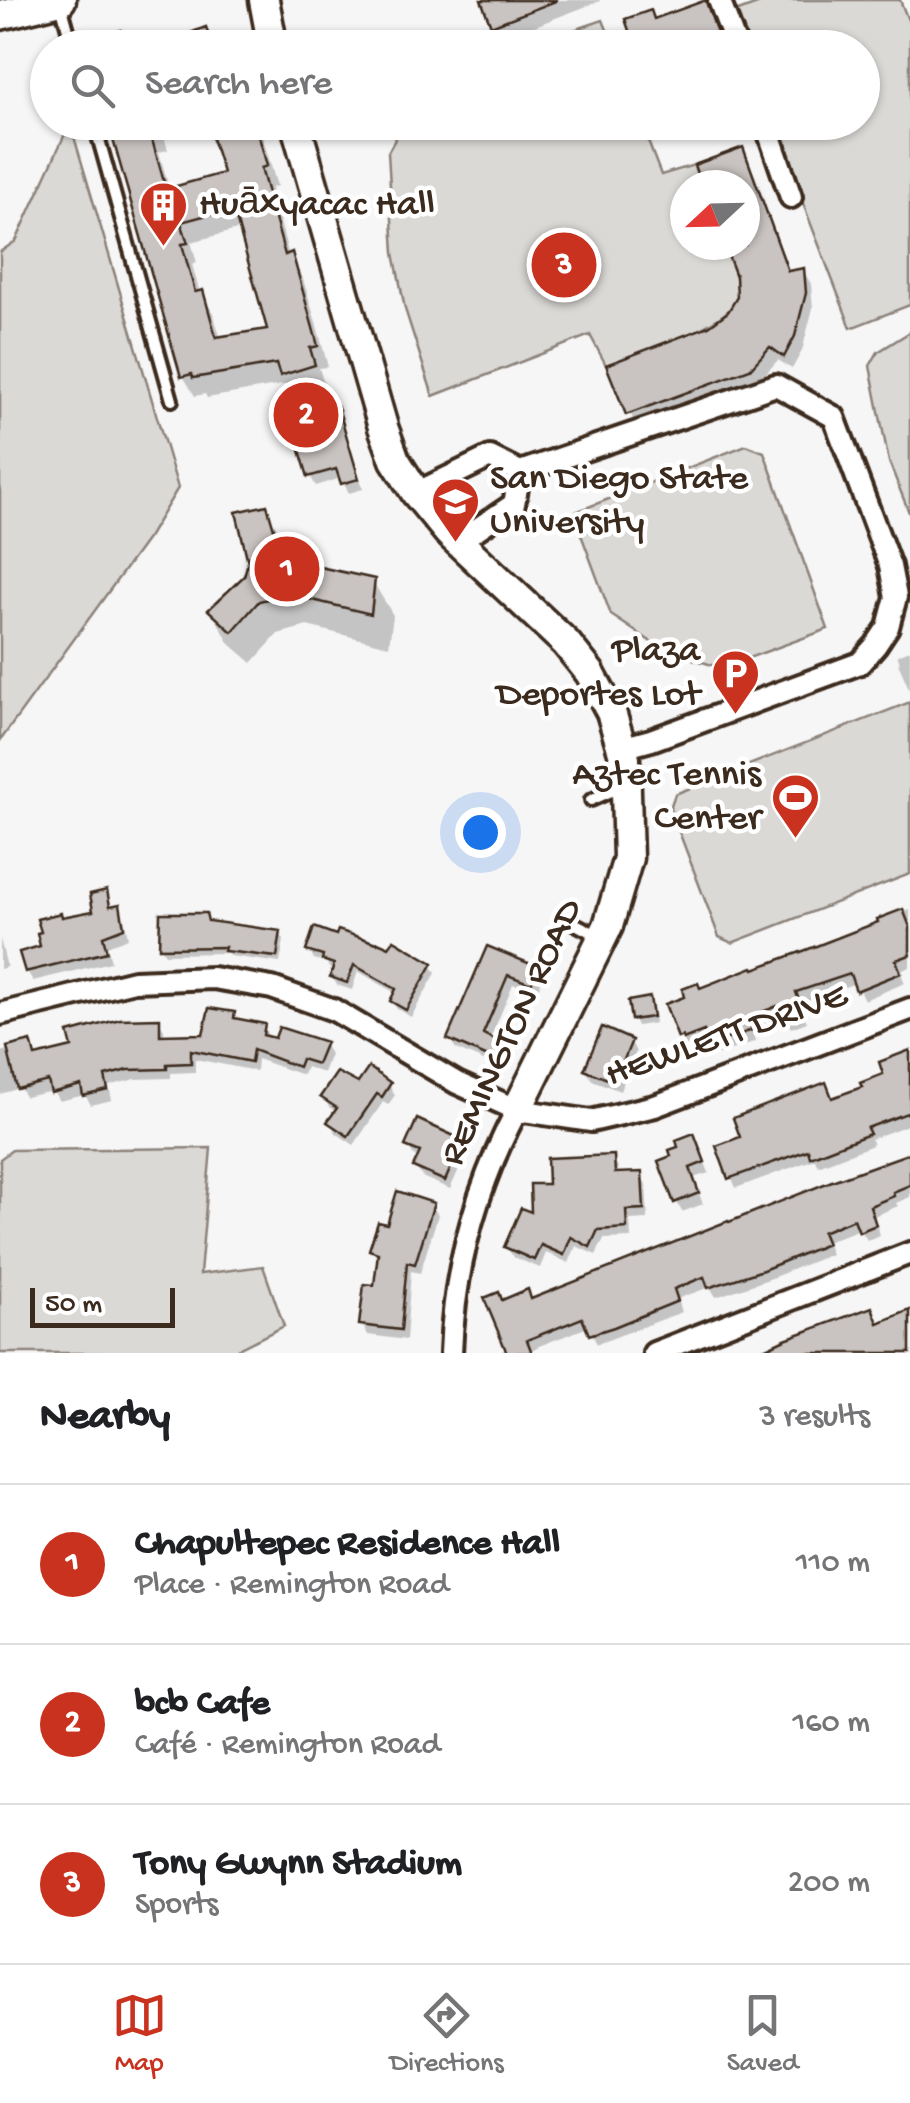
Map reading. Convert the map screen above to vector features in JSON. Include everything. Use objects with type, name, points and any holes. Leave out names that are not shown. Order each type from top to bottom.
[{"type":"street","points":[[0,15],[61,0]]},
{"type":"street","points":[[264,0],[270,30]]},
{"type":"street","points":[[719,0],[730,30]]},
{"type":"street","name":"REMINGTON ROAD","points":[[300,140],[394,458],[416,493],[458,542],[566,642],[590,673],[611,712],[625,759],[628,858],[608,926],[486,1173],[457,1277],[451,1353]]},
{"type":"street","points":[[771,140],[791,197]]},
{"type":"street","points":[[416,493],[490,457],[520,472],[776,385],[834,417],[890,566],[896,597],[888,627],[876,646],[860,663],[622,748]]},
{"type":"street","points":[[458,542],[514,504],[520,472]]},
{"type":"street","name":"HEWLETT DRIVE","points":[[0,1014],[134,980],[213,978],[272,988],[334,1010],[457,1083],[517,1110],[591,1121],[655,1106],[910,1008]]},
{"type":"street","points":[[654,1353],[910,1253]]},
{"type":"lane","points":[[61,0],[69,30]]},
{"type":"lane","points":[[99,140],[172,400]]},
{"type":"lane","points":[[590,800],[626,784]]},
{"type":"lane","points":[[572,922],[602,938]]},
{"type":"shaded area","points":[[768,0],[900,0],[910,25],[910,305],[851,328],[779,140],[880,140],[880,30],[736,30],[730,14]]},
{"type":"shaded area","points":[[603,20],[607,30],[574,30]]},
{"type":"shaded area","points":[[62,140],[75,140],[178,488],[149,536],[0,741],[0,252],[16,241]]},
{"type":"shaded area","points":[[395,140],[648,140],[661,175],[670,172],[670,260],[729,260],[738,291],[730,309],[717,319],[658,347],[606,365],[590,335],[433,396],[405,309],[394,253],[388,152]]},
{"type":"shaded area","points":[[910,332],[910,515],[889,462],[870,366],[878,352]]},
{"type":"shaded area","points":[[746,445],[764,452],[828,629],[721,668],[662,649],[611,615],[573,513]]},
{"type":"shaded area","name":"Aztec Tennis Center","points":[[910,702],[910,874],[732,943],[719,937],[670,808],[675,794]]},
{"type":"shaded area","points":[[211,1148],[200,1274],[263,1266],[284,1326],[230,1353],[0,1353],[0,1159],[12,1150]]},
{"type":"building","points":[[481,0],[556,0],[556,1],[491,26]]},
{"type":"building","points":[[706,0],[716,30],[629,30],[625,19],[651,10],[654,19]]},
{"type":"building","name":"Huāxyacac Hall","points":[[113,140],[152,140],[166,189],[223,173],[213,140],[260,140],[267,166],[261,168],[285,255],[292,252],[318,346],[310,348],[315,365],[280,376],[276,364],[193,378],[192,374],[181,377]],"holes":[[[233,208],[267,329],[216,337],[203,290],[195,292],[182,244],[188,243],[181,222]]]},
{"type":"building","points":[[743,147],[751,170],[696,170],[694,165]]},
{"type":"building","points":[[760,194],[788,271],[804,268],[806,293],[795,336],[784,357],[770,347],[750,369],[626,415],[606,365],[709,326],[728,312],[737,297],[736,276],[730,260],[760,260]]},
{"type":"building","points":[[328,391],[334,408],[338,407],[359,479],[341,484],[336,469],[308,477],[287,407]]},
{"type":"building","points":[[267,505],[279,546],[297,562],[375,579],[371,614],[287,594],[259,601],[232,632],[208,610],[244,576],[248,562],[236,512]]},
{"type":"building","points":[[107,890],[110,906],[120,904],[124,928],[103,936],[107,952],[25,972],[19,952],[40,946],[37,919],[93,911],[90,894]]},
{"type":"building","points":[[903,909],[910,927],[910,955],[896,960],[901,973],[856,991],[850,974],[796,992],[803,1012],[783,1019],[777,1006],[747,1018],[752,1030],[709,1046],[704,1031],[678,1038],[665,1004],[684,997],[682,989],[698,983],[700,988],[754,969]]},
{"type":"building","points":[[160,913],[206,913],[208,921],[281,931],[277,957],[224,951],[225,947],[159,948]]},
{"type":"building","points":[[314,927],[336,935],[338,930],[389,947],[394,940],[433,963],[406,1010],[390,1001],[396,989],[354,965],[347,983],[330,977],[334,964],[306,951]]},
{"type":"building","points":[[487,946],[538,967],[531,984],[508,975],[483,1034],[504,1044],[497,1061],[447,1039]]},
{"type":"building","points":[[650,997],[653,1017],[631,1020],[628,1001]]},
{"type":"building","points":[[209,1008],[235,1012],[234,1018],[265,1024],[263,1035],[275,1038],[279,1027],[326,1042],[317,1064],[301,1059],[298,1067],[253,1050],[251,1062],[191,1050],[191,1063],[105,1076],[108,1090],[83,1096],[81,1085],[51,1093],[48,1081],[17,1089],[7,1047],[31,1041],[35,1056],[72,1047],[68,1033],[120,1019],[160,1018],[160,1035],[203,1034]]},
{"type":"building","points":[[602,1027],[632,1040],[615,1082],[584,1070]]},
{"type":"building","points":[[910,1050],[910,1112],[867,1128],[870,1134],[810,1157],[808,1150],[728,1179],[716,1146],[740,1137],[733,1118],[826,1082],[832,1098],[862,1087],[860,1083],[883,1074],[879,1062]]},
{"type":"building","points":[[369,1067],[391,1083],[382,1097],[377,1094],[348,1136],[327,1122],[337,1108],[320,1097],[337,1072],[358,1083]]},
{"type":"building","points":[[417,1119],[463,1140],[445,1181],[413,1167],[420,1152],[405,1146]]},
{"type":"building","points":[[694,1133],[705,1162],[690,1168],[699,1193],[674,1203],[658,1161],[671,1156],[669,1150],[678,1147],[676,1140]]},
{"type":"building","points":[[910,1153],[910,1185],[870,1206],[876,1225],[859,1232],[854,1219],[822,1232],[827,1244],[763,1270],[708,1288],[704,1277],[674,1289],[678,1301],[614,1327],[589,1335],[582,1318],[527,1340],[532,1353],[507,1353],[484,1298],[499,1292],[502,1300],[528,1289],[531,1299]]},
{"type":"building","points":[[614,1155],[615,1173],[642,1172],[644,1209],[626,1210],[627,1228],[598,1230],[590,1247],[571,1237],[564,1255],[541,1245],[534,1260],[504,1247],[521,1208],[531,1212],[530,1184],[548,1184],[547,1158]]},
{"type":"building","points":[[397,1191],[434,1203],[415,1264],[407,1262],[401,1330],[359,1325],[364,1284],[374,1285],[378,1253],[369,1250],[378,1222],[387,1224]]},
{"type":"building","points":[[872,1307],[878,1323],[910,1310],[910,1353],[755,1353],[785,1339]]},
{"type":"place","name":"Huāxyacac Hall","points":[[164,248]]},
{"type":"place","name":"Tony Gwynn Stadium","points":[[564,265]]},
{"type":"place","name":"bcb Cafe","points":[[306,415]]},
{"type":"place","name":"San Diego State University","points":[[455,544]]},
{"type":"place","name":"Chapultepec Residence Hall","points":[[287,569]]},
{"type":"place","name":"Plaza Deportes Lot","points":[[735,716]]},
{"type":"place","name":"Aztec Tennis Center","points":[[796,840]]}]
